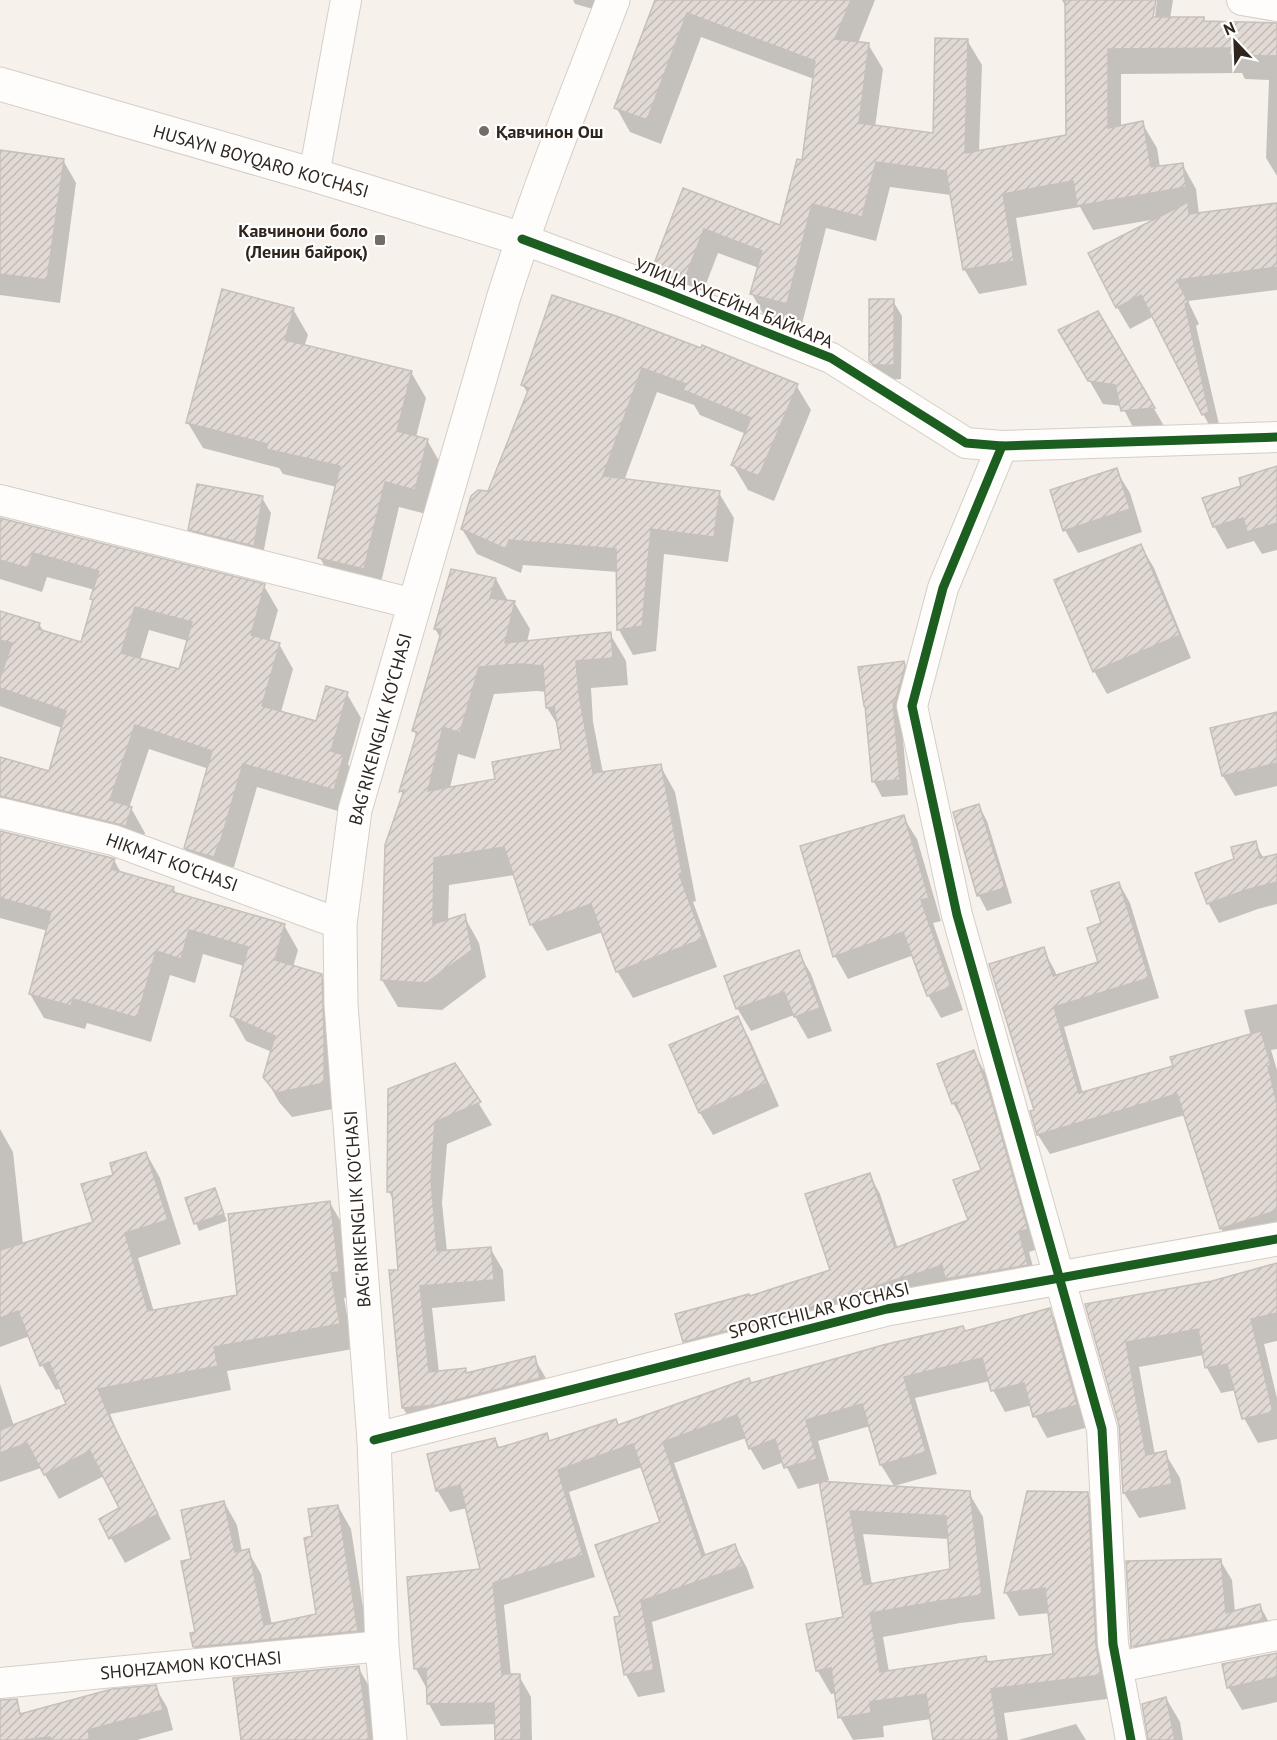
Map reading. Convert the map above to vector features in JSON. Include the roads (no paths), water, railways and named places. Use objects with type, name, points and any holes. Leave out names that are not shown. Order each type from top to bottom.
[{"type":"main road","name":"BAG'RIKENGLIK KO'CHASI","points":[[390,1740],[382,1646],[374,1440],[341,1004],[340,924],[355,810],[414,604],[522,239],[545,173],[613,0]]},
{"type":"main road","name":"HUSAYN BOYQARO KO'CHASI","points":[[0,84],[522,239]]},
{"type":"main road","name":"SPORTCHILAR KO‘CHASI","points":[[374,1440],[887,1309],[1277,1239]]},
{"type":"street","points":[[314,176],[346,0]]},
{"type":"street","points":[[1242,0],[1277,6]]},
{"type":"street","name":"УЛИЦА ХУСЕЙНА БАЙКАРА","points":[[522,239],[831,358],[966,443],[1002,446],[1277,437]]},
{"type":"street","points":[[1002,446],[943,588],[912,706],[957,915],[1102,1429],[1113,1644],[1131,1740]]},
{"type":"street","points":[[0,500],[414,604]]},
{"type":"street","name":"HIKMAT KO'CHASI","points":[[0,813],[113,840],[340,924]]},
{"type":"street","points":[[1118,1666],[1277,1635]]},
{"type":"street","name":"SHOHZAMON KO'CHASI","points":[[0,1683],[382,1646]]},
{"type":"place","name":"Қавчинон Ош","points":[[484,131]]},
{"type":"place","name":"Кавчинони боло (Ленин байроқ)","points":[[380,240]]}]
